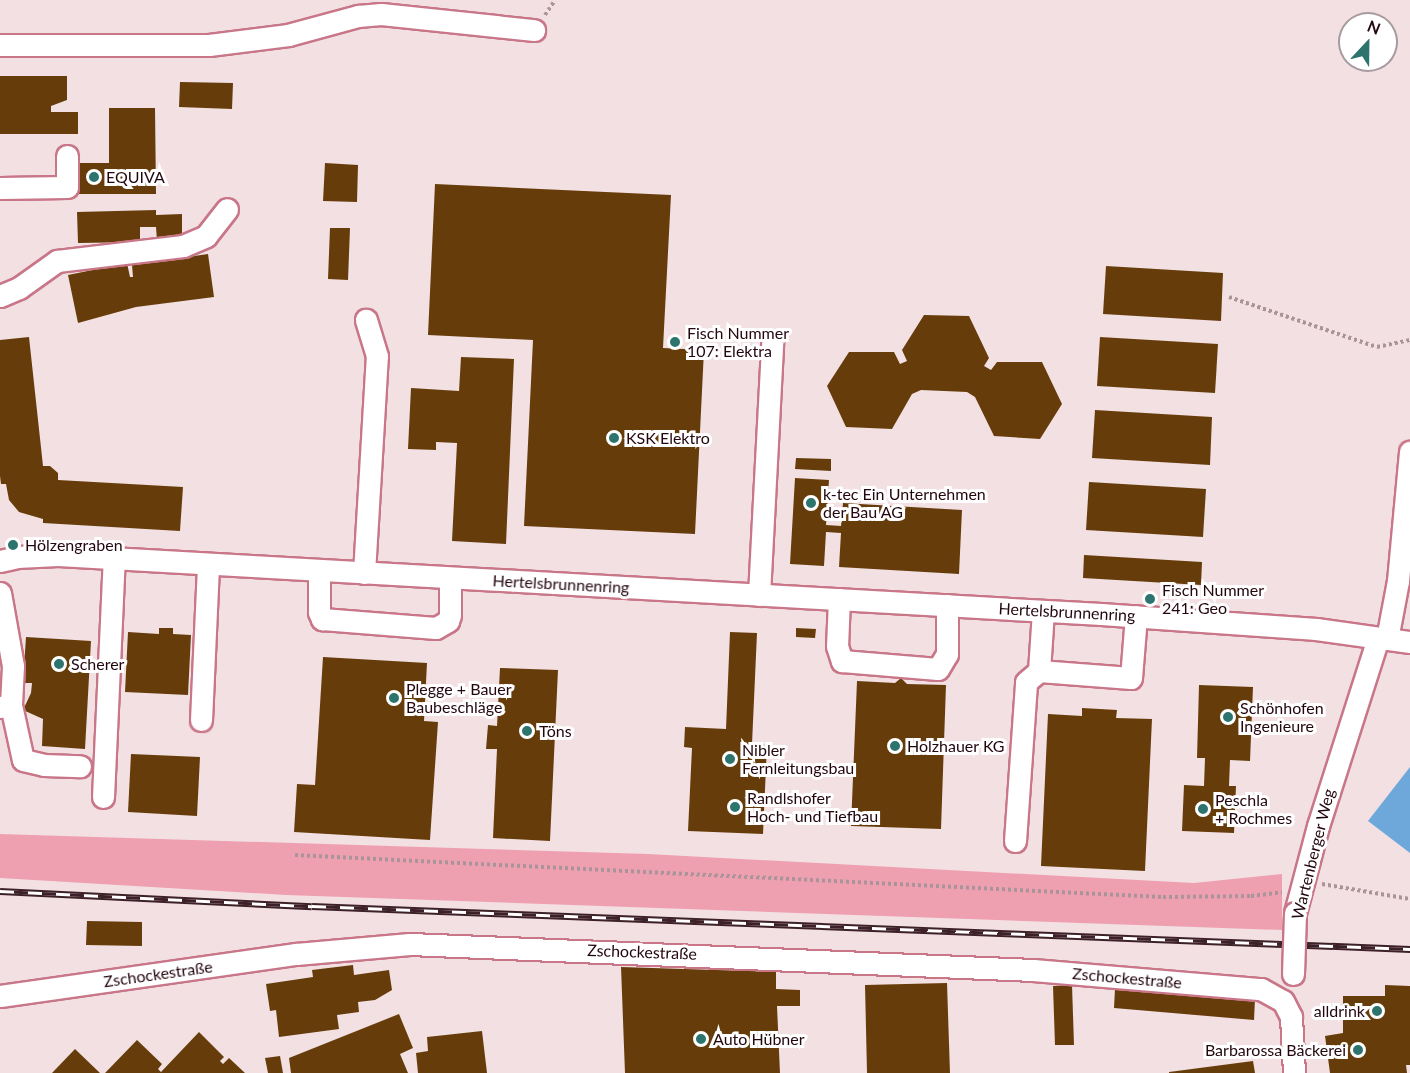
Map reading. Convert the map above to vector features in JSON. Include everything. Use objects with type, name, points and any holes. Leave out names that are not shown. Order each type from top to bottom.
[{"type":"street","points":[[0,45],[209,45],[288,34],[358,16],[381,14],[534,30]]},
{"type":"street","points":[[0,188],[67,187],[67,156]]},
{"type":"street","points":[[0,296],[19,288],[57,261],[183,246],[206,236],[227,209]]},
{"type":"street","points":[[364,573],[377,356],[366,320]]},
{"type":"street","points":[[759,595],[772,343]]},
{"type":"street","name":"Wartenberger Weg","points":[[1283,1001],[1290,988],[1293,974],[1300,896],[1317,826],[1382,638],[1398,581],[1410,452]]},
{"type":"street","name":"Hertelsbrunnenring","points":[[0,561],[17,557],[58,555],[1043,610],[1316,629],[1410,642]]},
{"type":"street","points":[[103,797],[114,558]]},
{"type":"street","points":[[201,720],[208,564]]},
{"type":"street","points":[[319,570],[319,612],[322,619],[436,628],[442,626],[450,615],[450,578]]},
{"type":"street","points":[[0,592],[13,666],[5,706],[23,759],[44,765],[80,766]]},
{"type":"street","points":[[839,599],[837,646],[842,661],[938,669],[947,654],[947,605]]},
{"type":"street","points":[[1015,841],[1026,682],[1039,670],[1043,610]]},
{"type":"street","points":[[1039,670],[1131,678],[1136,616]]},
{"type":"street","name":"Zschockestraße","points":[[0,996],[296,954],[410,944],[1033,970],[1261,989],[1283,1001]]},
{"type":"street","points":[[1283,1001],[1291,1017],[1294,1073]]},
{"type":"path","points":[[1229,297],[1377,347],[1410,340]]},
{"type":"path","points":[[295,855],[1163,897],[1251,896],[1278,891],[1300,896],[1410,899]]},
{"type":"shaded area","points":[[0,834],[648,854],[1194,883],[1282,874],[1282,930],[286,895],[0,878]]},
{"type":"water","points":[[1410,767],[1410,853],[1368,821]]},
{"type":"building","points":[[0,76],[67,76],[67,100],[51,106],[51,112],[78,112],[78,134],[0,134]]},
{"type":"building","points":[[180,82],[233,83],[232,109],[179,107]]},
{"type":"building","points":[[109,108],[155,108],[156,194],[79,194],[79,163],[109,163]]},
{"type":"building","points":[[325,163],[358,165],[357,202],[323,201]]},
{"type":"building","name":"KSK Elektro","points":[[435,184],[671,195],[663,348],[704,350],[695,534],[524,526],[533,340],[428,335]]},
{"type":"building","points":[[156,210],[156,215],[182,214],[182,241],[157,241],[156,227],[140,227],[140,242],[78,243],[77,212]]},
{"type":"building","points":[[330,228],[350,228],[348,280],[328,279]]},
{"type":"building","points":[[208,254],[214,297],[136,307],[78,323],[68,275],[127,263],[130,277],[133,277],[132,265]]},
{"type":"building","points":[[1106,266],[1223,273],[1221,321],[1103,314]]},
{"type":"building","points":[[924,315],[969,316],[989,358],[984,366],[991,370],[997,362],[1042,362],[1062,404],[1040,439],[994,436],[975,397],[967,392],[921,390],[912,394],[892,429],[846,427],[827,386],[849,352],[894,352],[900,364],[907,361],[902,350]]},
{"type":"building","points":[[29,337],[43,466],[50,466],[58,473],[58,480],[183,487],[180,531],[43,523],[43,519],[19,512],[9,500],[6,484],[1,484],[0,476],[0,340]]},
{"type":"building","points":[[1100,337],[1218,344],[1215,393],[1097,386]]},
{"type":"building","points":[[461,357],[514,359],[506,544],[452,541],[457,443],[436,442],[436,450],[408,449],[411,388],[459,391]]},
{"type":"building","points":[[1095,410],[1212,417],[1210,465],[1092,458]]},
{"type":"building","points":[[796,458],[831,459],[831,471],[795,469]]},
{"type":"building","points":[[795,478],[829,480],[826,525],[841,526],[843,503],[962,510],[959,574],[839,567],[841,533],[826,532],[824,566],[790,564]]},
{"type":"building","points":[[1089,482],[1206,489],[1203,537],[1086,530]]},
{"type":"building","points":[[1084,555],[1202,562],[1201,585],[1083,578]]},
{"type":"building","points":[[159,628],[173,628],[173,634],[191,635],[188,695],[125,692],[128,632],[159,634]]},
{"type":"building","points":[[796,628],[816,629],[815,638],[796,637]]},
{"type":"building","points":[[730,632],[757,633],[752,744],[767,745],[763,834],[688,831],[692,748],[684,747],[685,727],[726,729]]},
{"type":"building","points":[[26,637],[91,641],[85,749],[42,746],[43,719],[23,710],[31,693],[32,683],[23,683]]},
{"type":"building","points":[[323,657],[427,663],[424,721],[438,722],[430,840],[294,832],[297,784],[315,785]]},
{"type":"building","points":[[500,668],[558,670],[550,841],[493,838],[497,749],[486,749],[488,725],[497,726]]},
{"type":"building","points":[[901,678],[907,684],[946,685],[941,829],[851,826],[857,681],[895,683]]},
{"type":"building","points":[[1199,685],[1253,687],[1250,761],[1230,760],[1229,786],[1236,786],[1234,833],[1182,831],[1184,785],[1204,786],[1205,758],[1197,758]]},
{"type":"building","points":[[1082,708],[1117,710],[1116,718],[1152,719],[1145,871],[1041,866],[1048,714],[1082,716]]},
{"type":"building","points":[[131,754],[200,757],[197,816],[128,812]]},
{"type":"building","points":[[87,921],[142,922],[142,946],[86,945]]},
{"type":"building","points":[[353,965],[354,975],[389,970],[392,990],[375,1000],[358,1002],[359,1012],[337,1015],[339,1029],[279,1037],[276,1010],[270,1011],[266,984],[313,977],[312,970]]},
{"type":"building","name":"Auto Hübner","points":[[621,967],[776,972],[776,989],[800,990],[800,1006],[777,1006],[780,1073],[625,1073]]},
{"type":"building","points":[[947,983],[950,1073],[867,1073],[865,985]]},
{"type":"building","points":[[1072,985],[1074,1045],[1055,1045],[1053,986]]},
{"type":"building","points":[[1385,985],[1410,986],[1410,1065],[1406,1065],[1407,1073],[1330,1073],[1325,1036],[1343,1033],[1343,996],[1385,996]]},
{"type":"building","points":[[1115,989],[1255,999],[1254,1020],[1114,1008]]},
{"type":"building","points":[[399,1014],[413,1048],[400,1054],[408,1073],[291,1073],[289,1058]]},
{"type":"building","points":[[482,1031],[487,1073],[418,1073],[416,1053],[428,1051],[427,1037]]},
{"type":"building","points":[[199,1032],[224,1057],[220,1061],[223,1064],[229,1058],[245,1073],[105,1073],[137,1040],[162,1064],[158,1069],[161,1072]]},
{"type":"building","points":[[75,1049],[100,1073],[52,1073]]},
{"type":"building","points":[[280,1056],[283,1073],[268,1073],[265,1058]]},
{"type":"building","points":[[1253,1061],[1255,1073],[1169,1073],[1169,1072]]},
{"type":"railway","points":[[0,891],[312,906],[1410,949]]},
{"type":"place","name":"EQUIVA","points":[[94,177]]},
{"type":"place","name":"Fisch Nummer 107: Elektra","points":[[675,342]]},
{"type":"place","name":"KSK Elektro","points":[[614,438]]},
{"type":"place","name":"k-tec Ein Unternehmen der Bau AG","points":[[811,503]]},
{"type":"place","name":"Hölzengraben","points":[[13,545]]},
{"type":"place","name":"Fisch Nummer 241: Geo","points":[[1150,599]]},
{"type":"place","name":"Scherer","points":[[59,664]]},
{"type":"place","name":"Plegge + Bauer Baubeschläge","points":[[394,698]]},
{"type":"place","name":"Schönhofen Ingenieure","points":[[1228,717]]},
{"type":"place","name":"Töns","points":[[527,731]]},
{"type":"place","name":"Holzhauer KG","points":[[895,746]]},
{"type":"place","name":"Nibler Fernleitungsbau","points":[[730,759]]},
{"type":"place","name":"Randlshofer Hoch- und Tiefbau","points":[[735,807]]},
{"type":"place","name":"Peschla + Rochmes","points":[[1203,809]]},
{"type":"place","name":"alldrink","points":[[1377,1011]]},
{"type":"place","name":"Auto Hübner","points":[[701,1039]]},
{"type":"place","name":"Barbarossa Bäckerei","points":[[1358,1050]]}]
